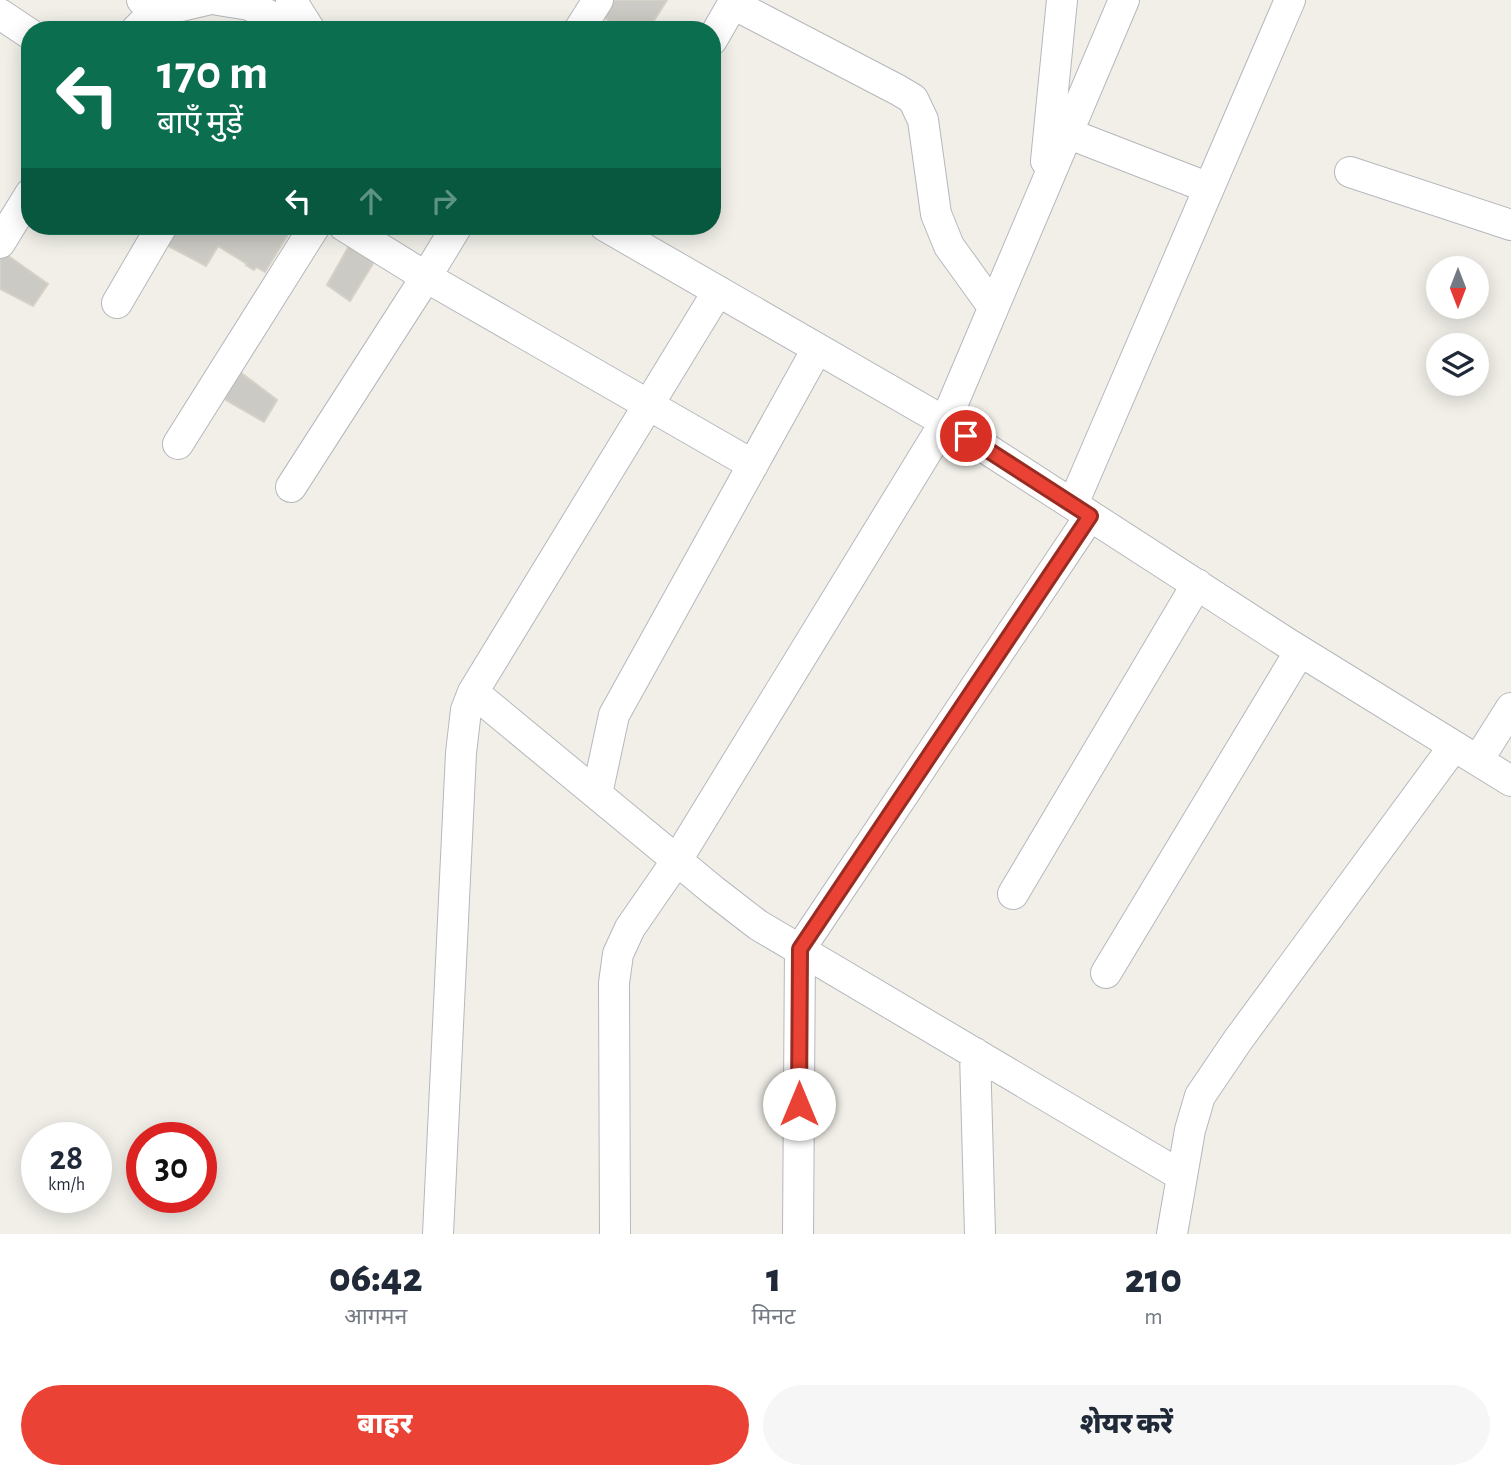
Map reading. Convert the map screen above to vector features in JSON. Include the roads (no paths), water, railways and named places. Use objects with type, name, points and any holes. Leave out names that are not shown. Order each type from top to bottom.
[{"type":"street","points":[[151,5],[207,0]]},
{"type":"street","points":[[218,0],[249,5],[280,21]]},
{"type":"street","points":[[291,0],[304,21]]},
{"type":"street","points":[[585,21],[598,0]]},
{"type":"street","points":[[1043,190],[1062,0]]},
{"type":"street","points":[[615,1234],[614,983],[618,954],[630,928],[677,860],[945,422],[1124,0]]},
{"type":"street","points":[[798,1234],[800,949],[1082,510],[1209,188],[1290,0]]},
{"type":"street","points":[[721,24],[734,2],[913,99],[923,120],[936,214],[949,246],[993,307]]},
{"type":"street","points":[[0,14],[21,28]]},
{"type":"street","points":[[1067,133],[1209,188]]},
{"type":"street","points":[[1350,172],[1511,225]]},
{"type":"street","points":[[0,243],[21,209]]},
{"type":"street","points":[[117,303],[157,235]]},
{"type":"street","points":[[178,444],[309,235]]},
{"type":"street","points":[[358,235],[426,277],[753,465]]},
{"type":"street","points":[[291,487],[452,235]]},
{"type":"street","points":[[621,235],[945,422],[1300,651],[1511,781]]},
{"type":"street","points":[[438,1234],[461,753],[466,710],[473,692],[718,291]]},
{"type":"street","points":[[597,794],[614,715],[817,349]]},
{"type":"street","points":[[1013,894],[1197,584]]},
{"type":"street","points":[[1106,973],[1300,651]]},
{"type":"street","points":[[473,692],[758,925],[1182,1176]]},
{"type":"street","points":[[1172,1234],[1190,1129],[1200,1096],[1238,1040],[1466,753],[1511,708]]},
{"type":"street","points":[[975,1053],[980,1234]]}]
